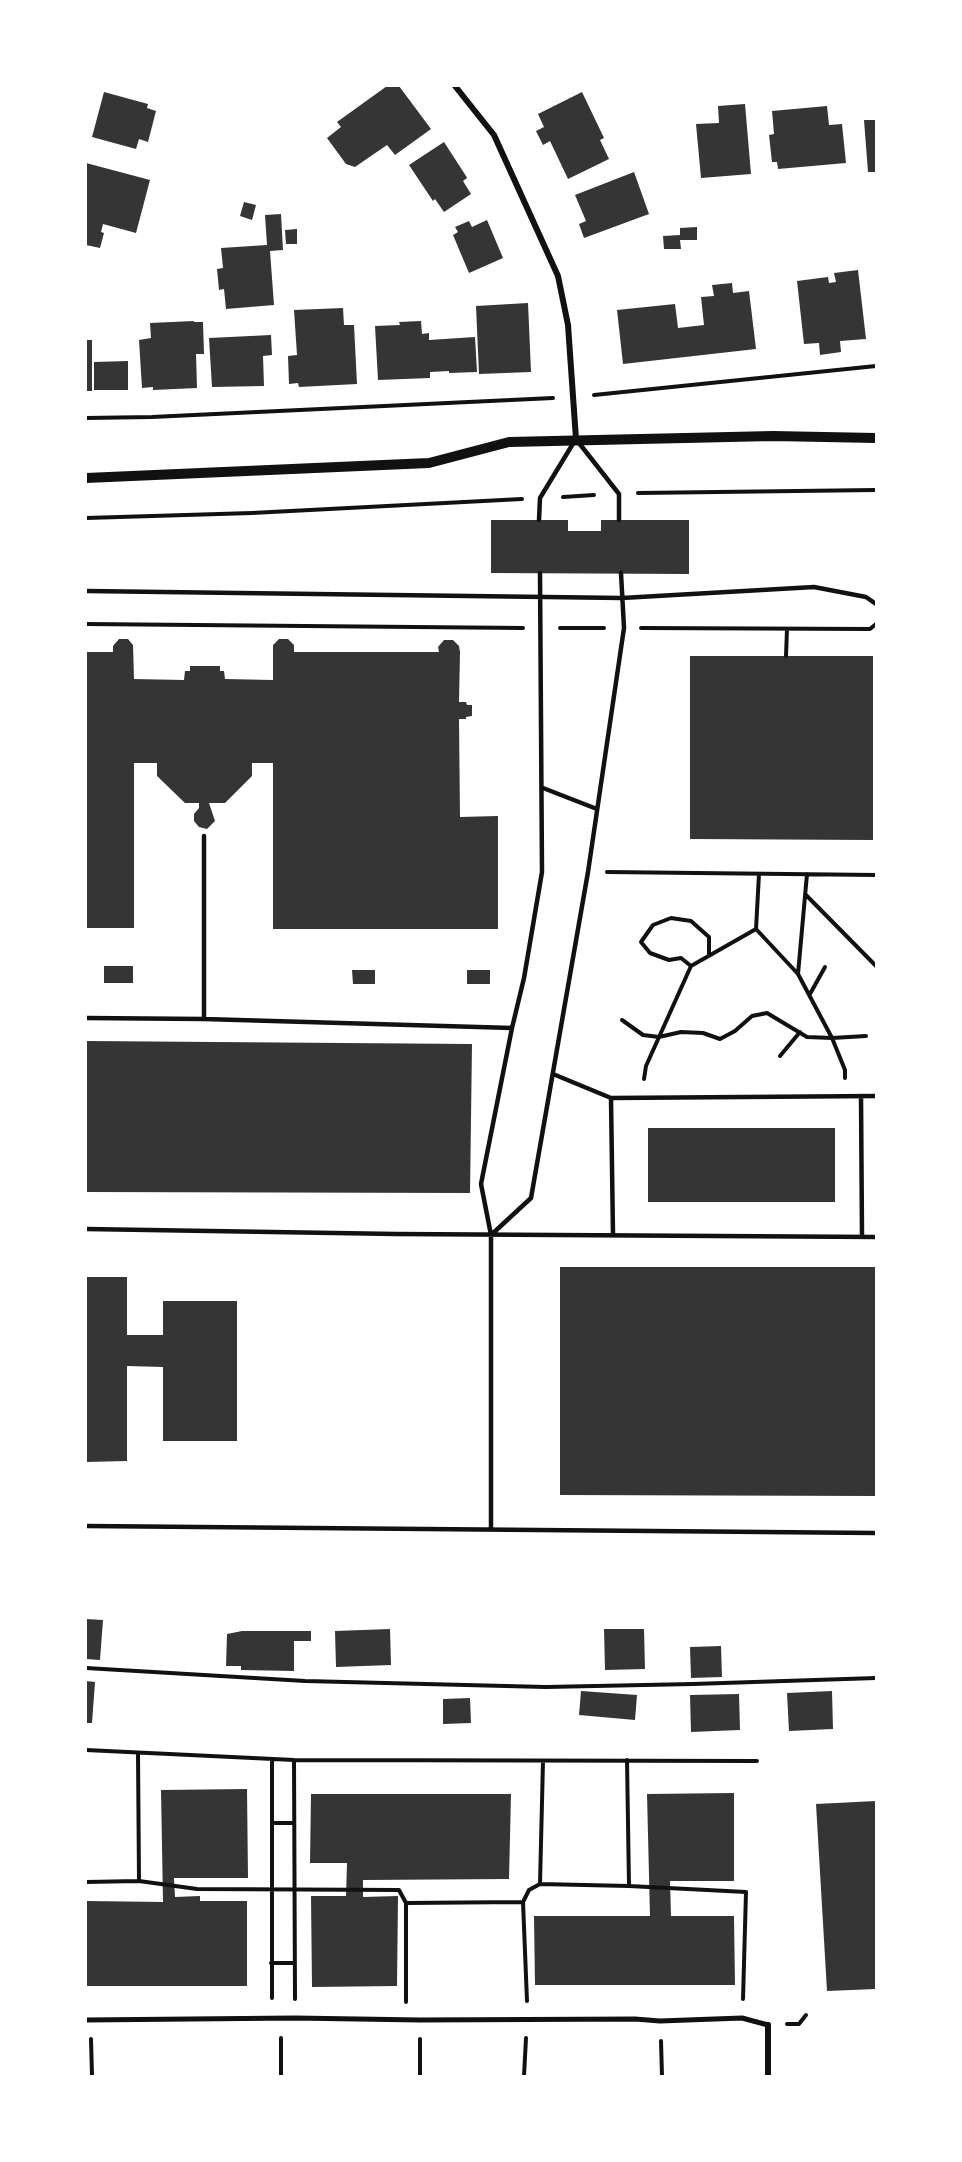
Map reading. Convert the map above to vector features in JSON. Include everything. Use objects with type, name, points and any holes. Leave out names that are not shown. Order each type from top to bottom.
[{"type":"street","points":[[455,86],[494,135],[558,276],[568,325],[576,439]]},
{"type":"street","points":[[86,478],[429,463],[509,442],[773,436],[876,438]]},
{"type":"street","points":[[88,2020],[295,2018],[660,2021],[742,2018],[768,2025],[768,2076]]},
{"type":"lane","points":[[539,520],[540,498],[576,439],[619,494],[619,520]]},
{"type":"lane","points":[[491,1529],[491,1234],[481,1184],[524,978],[542,872],[540,573]]},
{"type":"lane","points":[[491,1234],[531,1198],[588,872],[624,628],[621,573]]},
{"type":"lane","points":[[86,591],[622,598],[814,587],[866,597],[876,604]]},
{"type":"lane","points":[[543,788],[597,809]]},
{"type":"lane","points":[[204,836],[204,1018]]},
{"type":"lane","points":[[86,1018],[204,1018],[512,1028]]},
{"type":"lane","points":[[553,1074],[610,1098],[876,1096]]},
{"type":"lane","points":[[861,1096],[862,1236]]},
{"type":"lane","points":[[610,1098],[613,1235]]},
{"type":"lane","points":[[86,1229],[876,1236]]},
{"type":"lane","points":[[86,1526],[876,1533]]},
{"type":"path","points":[[86,418],[164,417],[573,397],[876,366]]},
{"type":"path","points":[[86,518],[252,513],[619,494],[876,490]]},
{"type":"path","points":[[86,624],[787,629],[870,629],[876,624]]},
{"type":"path","points":[[786,656],[787,629]]},
{"type":"path","points":[[588,872],[876,875]]},
{"type":"path","points":[[759,874],[756,929],[798,974],[810,995],[845,1070],[845,1096]]},
{"type":"path","points":[[798,974],[807,874]]},
{"type":"path","points":[[805,894],[876,966]]},
{"type":"path","points":[[691,966],[681,958],[669,960],[650,953],[641,942],[653,925],[671,918],[692,921],[709,938],[709,955]]},
{"type":"path","points":[[641,1097],[646,1066],[691,966],[756,929]]},
{"type":"path","points":[[810,995],[825,967]]},
{"type":"path","points":[[622,1020],[643,1035],[659,1037],[681,1032],[703,1033],[720,1039],[735,1031],[752,1016],[767,1013],[807,1037],[866,1036]]},
{"type":"path","points":[[780,1056],[800,1032]]},
{"type":"path","points":[[86,1668],[305,1681],[546,1686],[876,1678]]},
{"type":"path","points":[[86,1750],[294,1760],[757,1761]]},
{"type":"path","points":[[138,1753],[140,1881]]},
{"type":"path","points":[[272,1759],[272,2020]]},
{"type":"path","points":[[294,1760],[295,2018]]},
{"type":"path","points":[[627,1760],[629,1886]]},
{"type":"path","points":[[540,1884],[543,1761]]},
{"type":"path","points":[[273,1822],[294,1823]]},
{"type":"path","points":[[86,1882],[140,1881],[197,1889],[399,1890],[406,1903],[406,2020]]},
{"type":"path","points":[[524,2076],[526,2020],[524,1902],[529,1890],[540,1884],[746,1892],[742,2018]]},
{"type":"path","points":[[406,1903],[524,1902]]},
{"type":"path","points":[[271,1963],[294,1963]]},
{"type":"path","points":[[799,2024],[806,2015]]},
{"type":"path","points":[[281,2019],[282,2076]]},
{"type":"path","points":[[88,2020],[92,2076]]},
{"type":"path","points":[[420,2020],[420,2076]]},
{"type":"path","points":[[660,2021],[662,2076]]},
{"type":"building","points":[[387,86],[399,86],[431,129],[395,155],[387,145],[355,167],[346,164],[327,138],[341,127],[337,122]]},
{"type":"building","points":[[104,92],[148,104],[147,108],[156,111],[148,142],[139,139],[136,149],[92,137]]},
{"type":"building","points":[[582,92],[604,138],[600,140],[609,159],[568,179],[550,141],[543,145],[536,131],[544,127],[538,114]]},
{"type":"building","points":[[745,104],[751,174],[701,178],[696,124],[719,123],[718,106]]},
{"type":"building","points":[[827,106],[829,125],[842,124],[846,163],[778,169],[777,162],[772,162],[769,135],[774,134],[772,111]]},
{"type":"building","points":[[864,120],[876,120],[876,172],[868,172]]},
{"type":"building","points":[[444,142],[466,176],[467,178],[463,181],[471,194],[444,212],[435,199],[433,201],[409,165]]},
{"type":"building","points":[[86,163],[150,180],[136,233],[103,224],[101,232],[104,233],[100,248],[86,245]]},
{"type":"building","points":[[634,172],[649,214],[584,238],[579,224],[586,221],[575,195]]},
{"type":"building","points":[[244,202],[256,205],[252,220],[240,216]]},
{"type":"building","points":[[281,214],[283,250],[270,251],[274,305],[226,309],[224,289],[219,290],[217,269],[223,268],[221,248],[267,245],[265,215]]},
{"type":"building","points":[[487,220],[503,258],[469,273],[453,235],[458,232],[455,227],[469,221],[472,227]]},
{"type":"building","points":[[697,227],[697,240],[680,240],[681,249],[664,249],[663,236],[680,235],[680,228]]},
{"type":"building","points":[[297,229],[297,244],[286,244],[285,230]]},
{"type":"building","points":[[858,270],[866,339],[840,341],[841,352],[820,355],[819,343],[804,344],[797,281],[828,277],[829,283],[836,282],[834,273]]},
{"type":"building","points":[[732,283],[733,293],[749,291],[756,349],[623,364],[617,310],[675,304],[678,328],[704,325],[701,297],[714,296],[712,285]]},
{"type":"building","points":[[528,303],[531,372],[479,374],[476,306]]},
{"type":"building","points":[[343,308],[344,325],[354,325],[357,384],[299,387],[298,383],[289,384],[288,356],[297,355],[294,310]]},
{"type":"building","points":[[421,321],[422,334],[429,333],[429,340],[475,337],[477,372],[430,372],[430,378],[378,380],[375,326]]},
{"type":"building","points":[[203,322],[204,354],[196,354],[197,388],[153,390],[153,387],[142,388],[139,340],[151,338],[150,323]]},
{"type":"building","points":[[271,335],[272,355],[263,356],[264,386],[212,387],[209,338]]},
{"type":"building","points":[[86,340],[92,340],[92,391],[86,391]]},
{"type":"building","points":[[128,361],[128,390],[94,390],[94,362]]},
{"type":"building","points":[[491,520],[568,520],[568,531],[601,531],[601,520],[689,520],[689,574],[491,573]]},
{"type":"building","points":[[119,639],[128,639],[133,645],[134,679],[184,680],[185,671],[190,671],[190,666],[220,666],[220,671],[224,671],[225,679],[273,680],[273,645],[279,639],[288,639],[294,645],[294,652],[439,652],[438,647],[444,640],[453,640],[459,646],[460,652],[459,702],[472,705],[472,716],[459,719],[460,817],[498,816],[498,929],[273,929],[273,763],[252,763],[252,776],[225,803],[209,803],[215,821],[207,829],[199,827],[194,821],[194,814],[199,808],[199,803],[185,803],[157,776],[157,763],[134,763],[134,928],[86,928],[86,652],[113,652],[113,646]]},
{"type":"building","points":[[690,656],[873,656],[873,840],[690,839]]},
{"type":"building","points":[[104,966],[133,966],[133,983],[104,983]]},
{"type":"building","points":[[352,970],[375,970],[375,984],[353,984]]},
{"type":"building","points":[[467,970],[490,970],[490,984],[467,984]]},
{"type":"building","points":[[86,1041],[472,1044],[470,1193],[86,1192]]},
{"type":"building","points":[[648,1128],[835,1128],[835,1202],[648,1202]]},
{"type":"building","points":[[560,1267],[876,1267],[876,1496],[560,1495]]},
{"type":"building","points":[[86,1277],[127,1277],[127,1335],[163,1335],[163,1301],[237,1301],[237,1441],[163,1441],[163,1367],[127,1366],[127,1461],[86,1462]]},
{"type":"building","points":[[86,1619],[103,1620],[100,1660],[86,1659]]},
{"type":"building","points":[[390,1629],[391,1665],[336,1667],[335,1631]]},
{"type":"building","points":[[604,1629],[644,1629],[645,1669],[605,1670]]},
{"type":"building","points":[[242,1631],[311,1631],[311,1641],[294,1641],[294,1671],[241,1670],[241,1666],[226,1666],[227,1634]]},
{"type":"building","points":[[721,1646],[722,1677],[691,1678],[690,1647]]},
{"type":"building","points":[[86,1681],[95,1682],[92,1723],[86,1723]]},
{"type":"building","points":[[581,1691],[637,1695],[635,1720],[579,1715]]},
{"type":"building","points":[[832,1691],[833,1729],[789,1731],[787,1693]]},
{"type":"building","points":[[739,1694],[740,1730],[691,1732],[690,1695]]},
{"type":"building","points":[[470,1698],[471,1723],[443,1724],[443,1699]]},
{"type":"building","points":[[247,1789],[248,1878],[174,1878],[175,1897],[200,1896],[200,1901],[247,1901],[247,1986],[86,1986],[86,1901],[163,1902],[161,1790]]},
{"type":"building","points":[[734,1793],[734,1881],[670,1881],[671,1916],[734,1916],[735,1985],[535,1985],[534,1916],[650,1916],[647,1794]]},
{"type":"building","points":[[311,1794],[511,1794],[509,1879],[363,1880],[363,1897],[398,1896],[397,1986],[312,1987],[311,1896],[346,1896],[347,1863],[310,1863]]},
{"type":"building","points":[[876,1801],[876,1989],[827,1991],[816,1804]]}]
